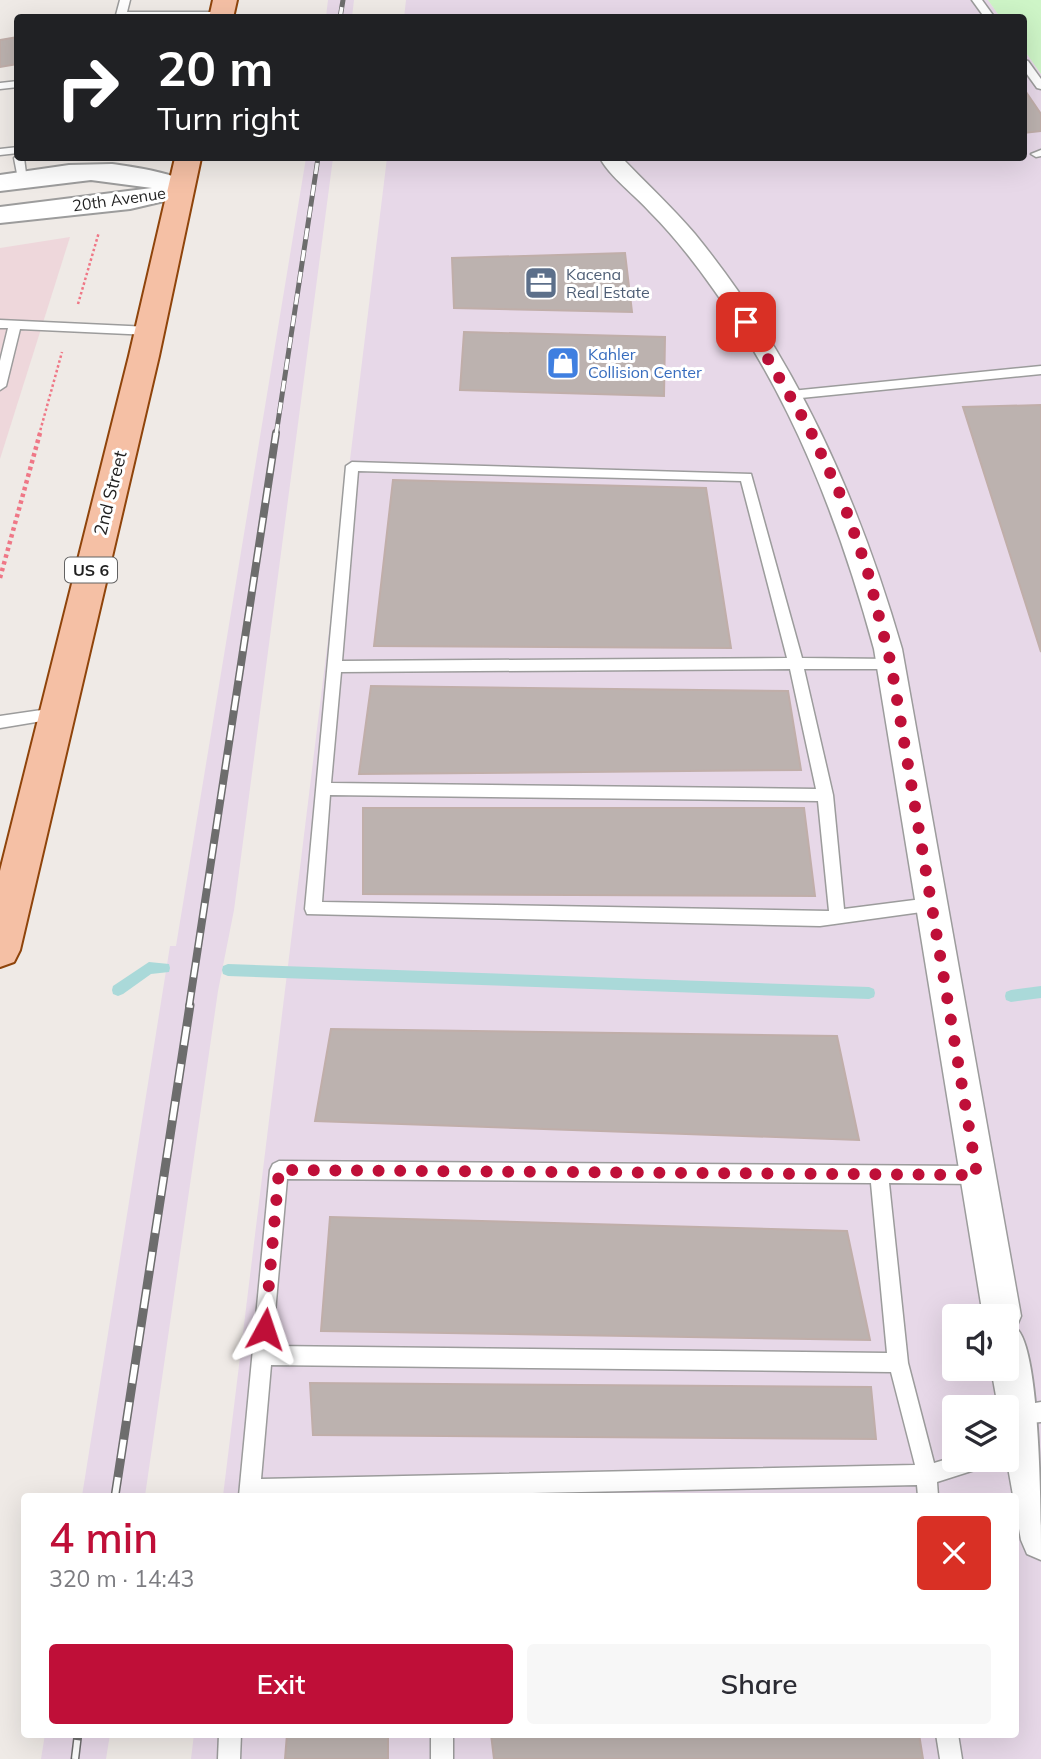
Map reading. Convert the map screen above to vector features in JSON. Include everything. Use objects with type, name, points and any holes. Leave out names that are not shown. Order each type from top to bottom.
[{"type":"main road","name":"2nd Street","points":[[0,950],[55,714],[150,331],[187,161]]},
{"type":"street","points":[[613,161],[687,238],[760,341],[791,395],[841,496],[867,569],[891,664],[1000,1304]]},
{"type":"street","name":"20th Avenue","points":[[14,173],[130,172],[181,189]]},
{"type":"street","name":"20th Avenue","points":[[0,215],[130,201],[181,189]]},
{"type":"street","points":[[1014,1381],[1041,1540]]},
{"type":"lane","points":[[161,14],[222,11]]},
{"type":"lane","points":[[1027,67],[1041,86]]},
{"type":"lane","points":[[0,324],[150,331]]},
{"type":"lane","points":[[0,386],[15,324]]},
{"type":"lane","points":[[791,395],[1041,370]]},
{"type":"lane","points":[[837,916],[825,795],[796,663],[746,477],[352,466],[313,909],[820,919],[930,905]]},
{"type":"lane","points":[[334,667],[891,664]]},
{"type":"lane","points":[[0,722],[55,714]]},
{"type":"lane","points":[[323,789],[825,795]]},
{"type":"lane","points":[[942,1470],[927,1475],[249,1493],[279,1170],[977,1175]]},
{"type":"lane","points":[[879,1175],[898,1363],[927,1475],[928,1493]]},
{"type":"lane","points":[[262,1355],[898,1363]]},
{"type":"lane","points":[[229,1759],[230,1738]]},
{"type":"lane","points":[[442,1738],[442,1759]]},
{"type":"lane","points":[[948,1738],[951,1759]]},
{"type":"path","points":[[0,578],[94,250]]},
{"type":"shaded area","points":[[328,0],[354,0],[352,14],[326,14]]},
{"type":"shaded area","points":[[406,0],[988,0],[998,14],[404,14]]},
{"type":"shaded area","points":[[1027,54],[1041,74],[1041,1759],[191,1759],[194,1738],[1019,1738],[1019,1493],[223,1493],[387,161],[1027,161]]},
{"type":"shaded area","points":[[306,161],[333,161],[234,910],[218,991],[145,1493],[82,1493],[170,946],[176,946]]},
{"type":"shaded area","points":[[70,237],[0,459],[0,248]]},
{"type":"shaded area","points":[[44,1738],[109,1738],[106,1759],[41,1759]]},
{"type":"green space","points":[[988,0],[1041,0],[1041,74],[1027,54],[1027,14],[998,14]]},
{"type":"building","points":[[14,38],[14,65],[0,67],[0,40]]},
{"type":"building","points":[[1027,93],[1041,114],[1041,131],[1027,133]]},
{"type":"building","name":"Kacena Real Estate","points":[[625,253],[632,312],[454,308],[452,258]]},
{"type":"building","name":"Kahler Collision Center","points":[[464,332],[665,337],[664,396],[460,390]]},
{"type":"building","points":[[1041,405],[1041,652],[963,407]]},
{"type":"building","points":[[393,480],[706,488],[731,648],[374,646]]},
{"type":"building","points":[[371,686],[788,691],[801,770],[359,774]]},
{"type":"building","points":[[363,808],[804,808],[815,896],[363,894]]},
{"type":"building","points":[[331,1029],[837,1036],[859,1140],[315,1121]]},
{"type":"building","points":[[330,1217],[847,1231],[870,1340],[321,1331]]},
{"type":"building","points":[[310,1383],[871,1387],[876,1439],[313,1435]]},
{"type":"building","points":[[287,1738],[388,1738],[388,1759],[285,1759]]},
{"type":"building","points":[[491,1738],[920,1738],[923,1759],[494,1759]]},
{"type":"waterway","points":[[118,990],[149,968],[164,968]]},
{"type":"waterway","points":[[228,970],[869,993]]},
{"type":"waterway","points":[[1011,996],[1041,992]]},
{"type":"railway","points":[[341,14],[343,0]]},
{"type":"railway","points":[[276,435],[318,161]]},
{"type":"railway","points":[[189,1007],[276,433]]},
{"type":"railway","points":[[115,1493],[190,1005]]},
{"type":"railway","points":[[75,1759],[78,1738]]},
{"type":"place","name":"Kacena Real Estate","points":[[541,283]]},
{"type":"place","name":"Kahler Collision Center","points":[[563,363]]},
{"type":"route","points":[[265,1329],[279,1170],[977,1175],[891,664],[867,569],[841,496],[809,428],[760,341],[746,322]]}]
